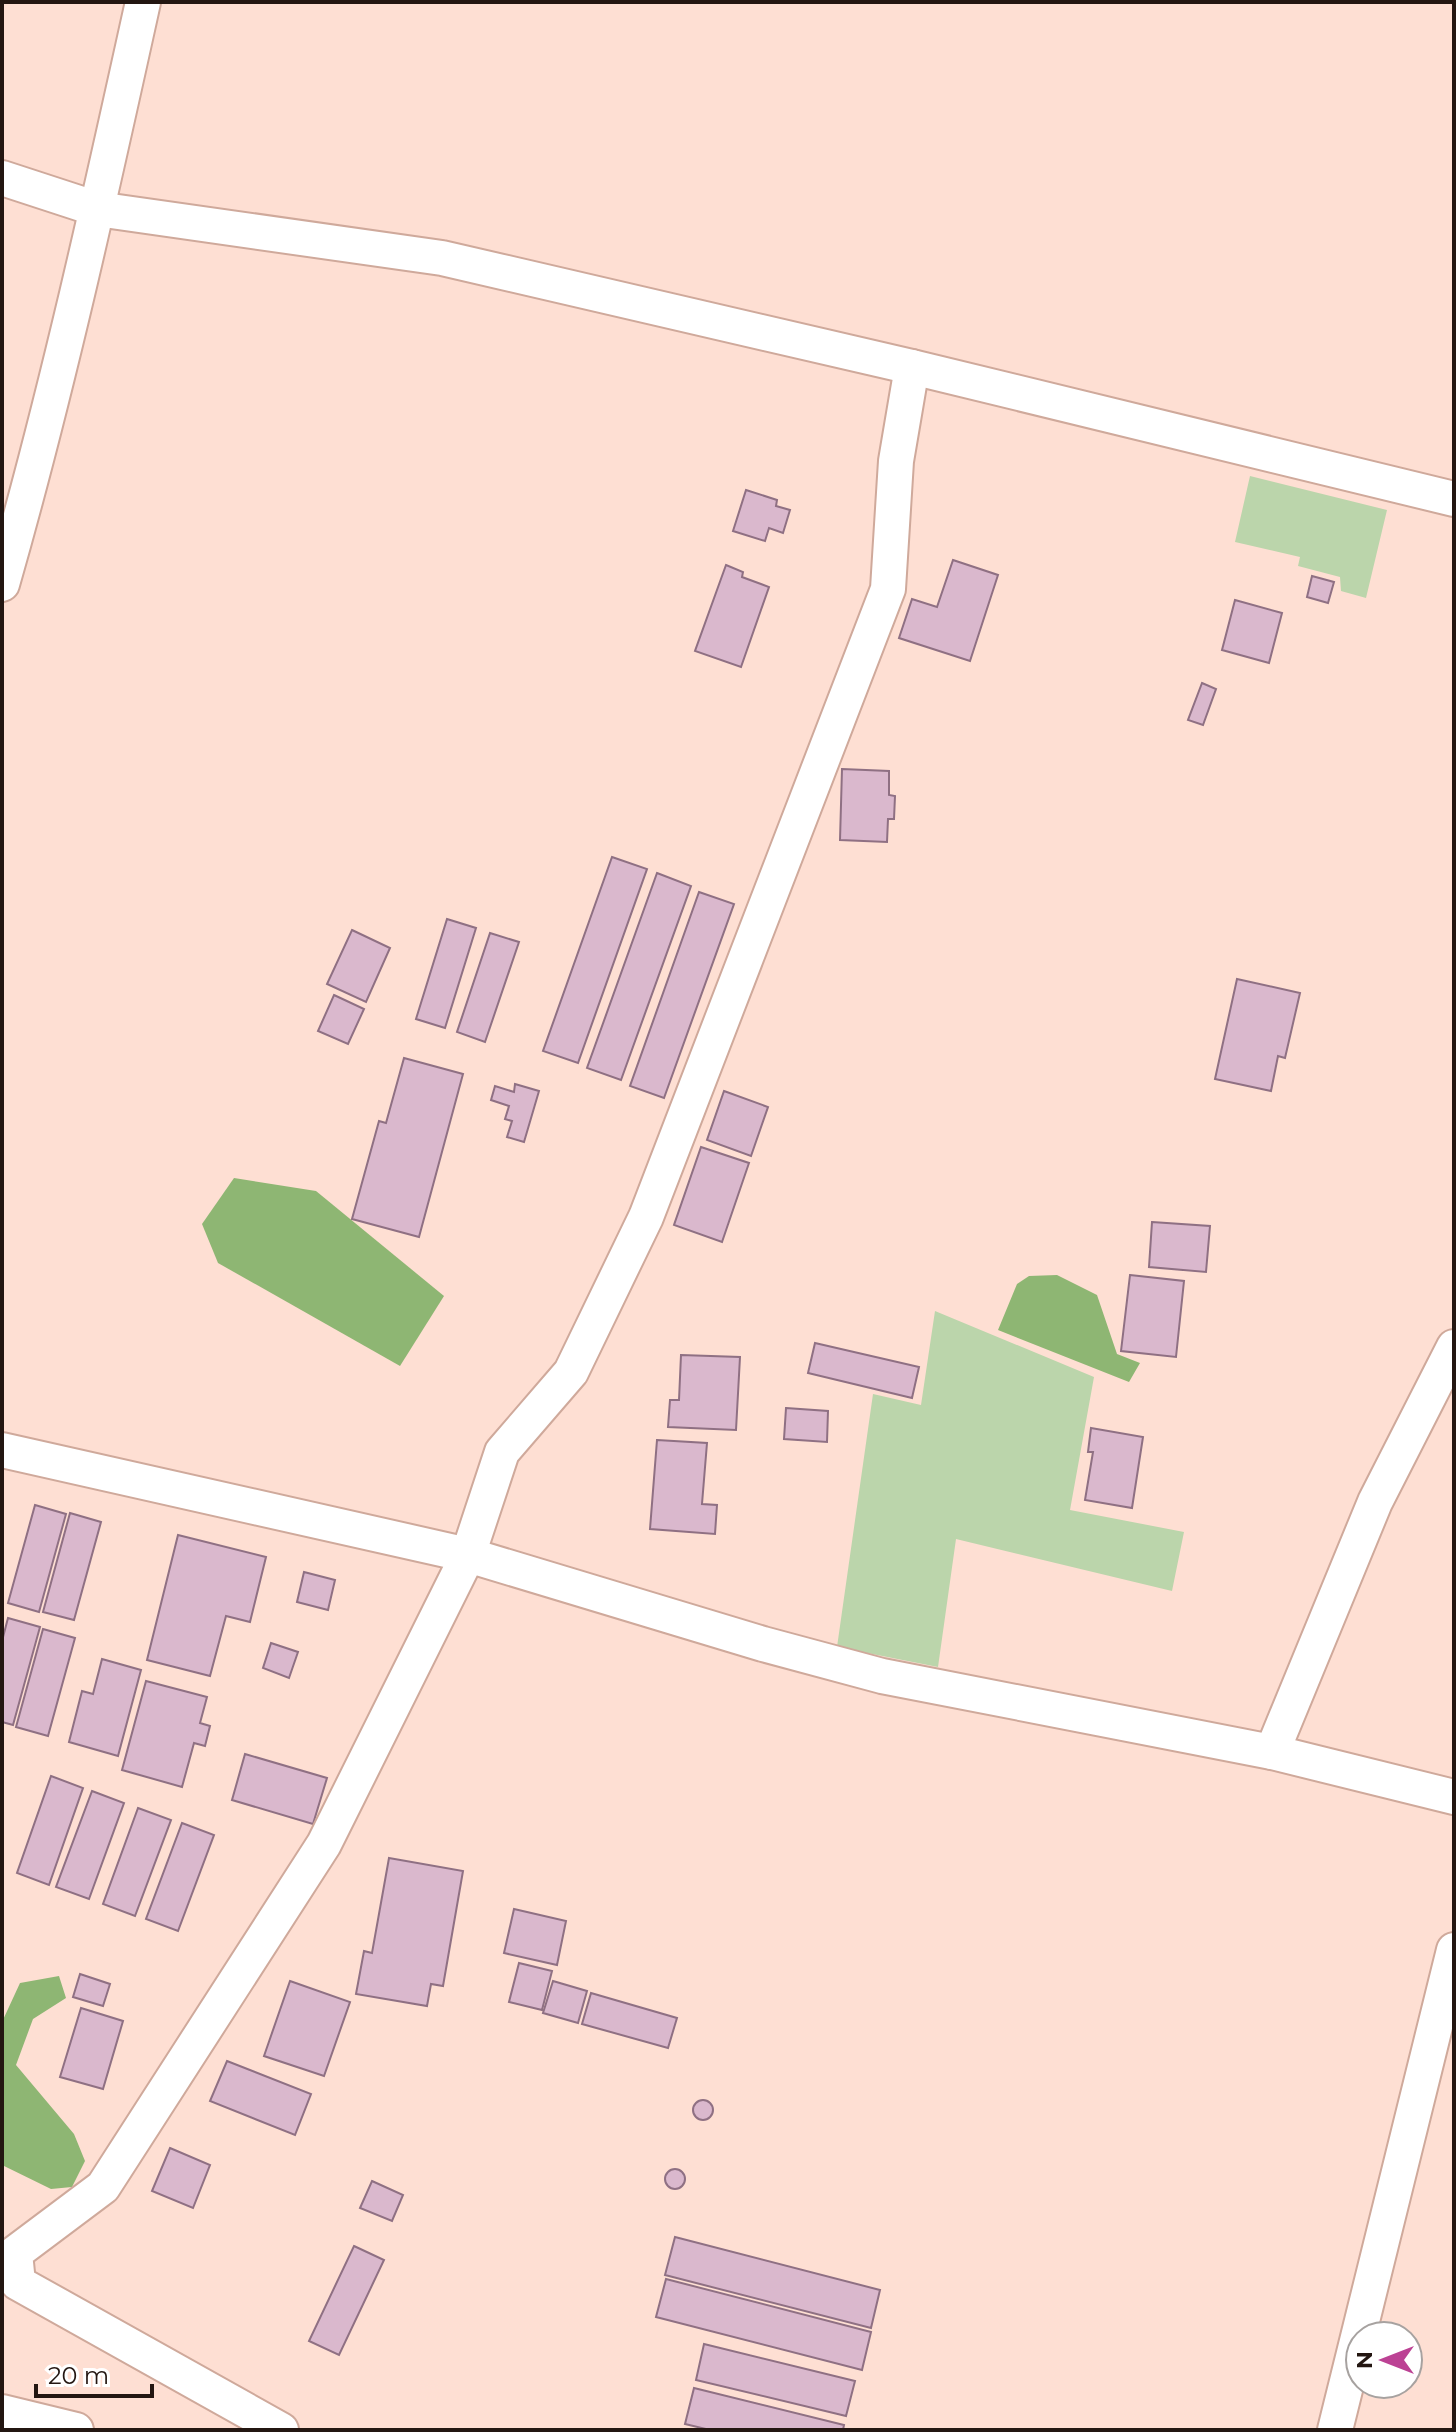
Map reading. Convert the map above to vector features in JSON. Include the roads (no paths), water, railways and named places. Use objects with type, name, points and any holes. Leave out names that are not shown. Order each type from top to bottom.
[{"type":"street","points":[[2,584],[31,483],[143,2]]},
{"type":"street","points":[[2,178],[97,209],[442,258],[912,367],[1454,499]]},
{"type":"street","points":[[281,2430],[18,2283],[15,2253],[103,2187],[324,1844],[468,1555],[502,1452],[571,1372],[646,1217],[888,589],[896,461],[912,367]]},
{"type":"street","points":[[1272,1752],[1375,1502],[1454,1347]]},
{"type":"street","points":[[2,1450],[468,1555],[763,1644],[882,1676],[1272,1752],[1454,1797]]},
{"type":"street","points":[[1335,2430],[1454,1950]]},
{"type":"street","points":[[2,2412],[76,2430]]}]
